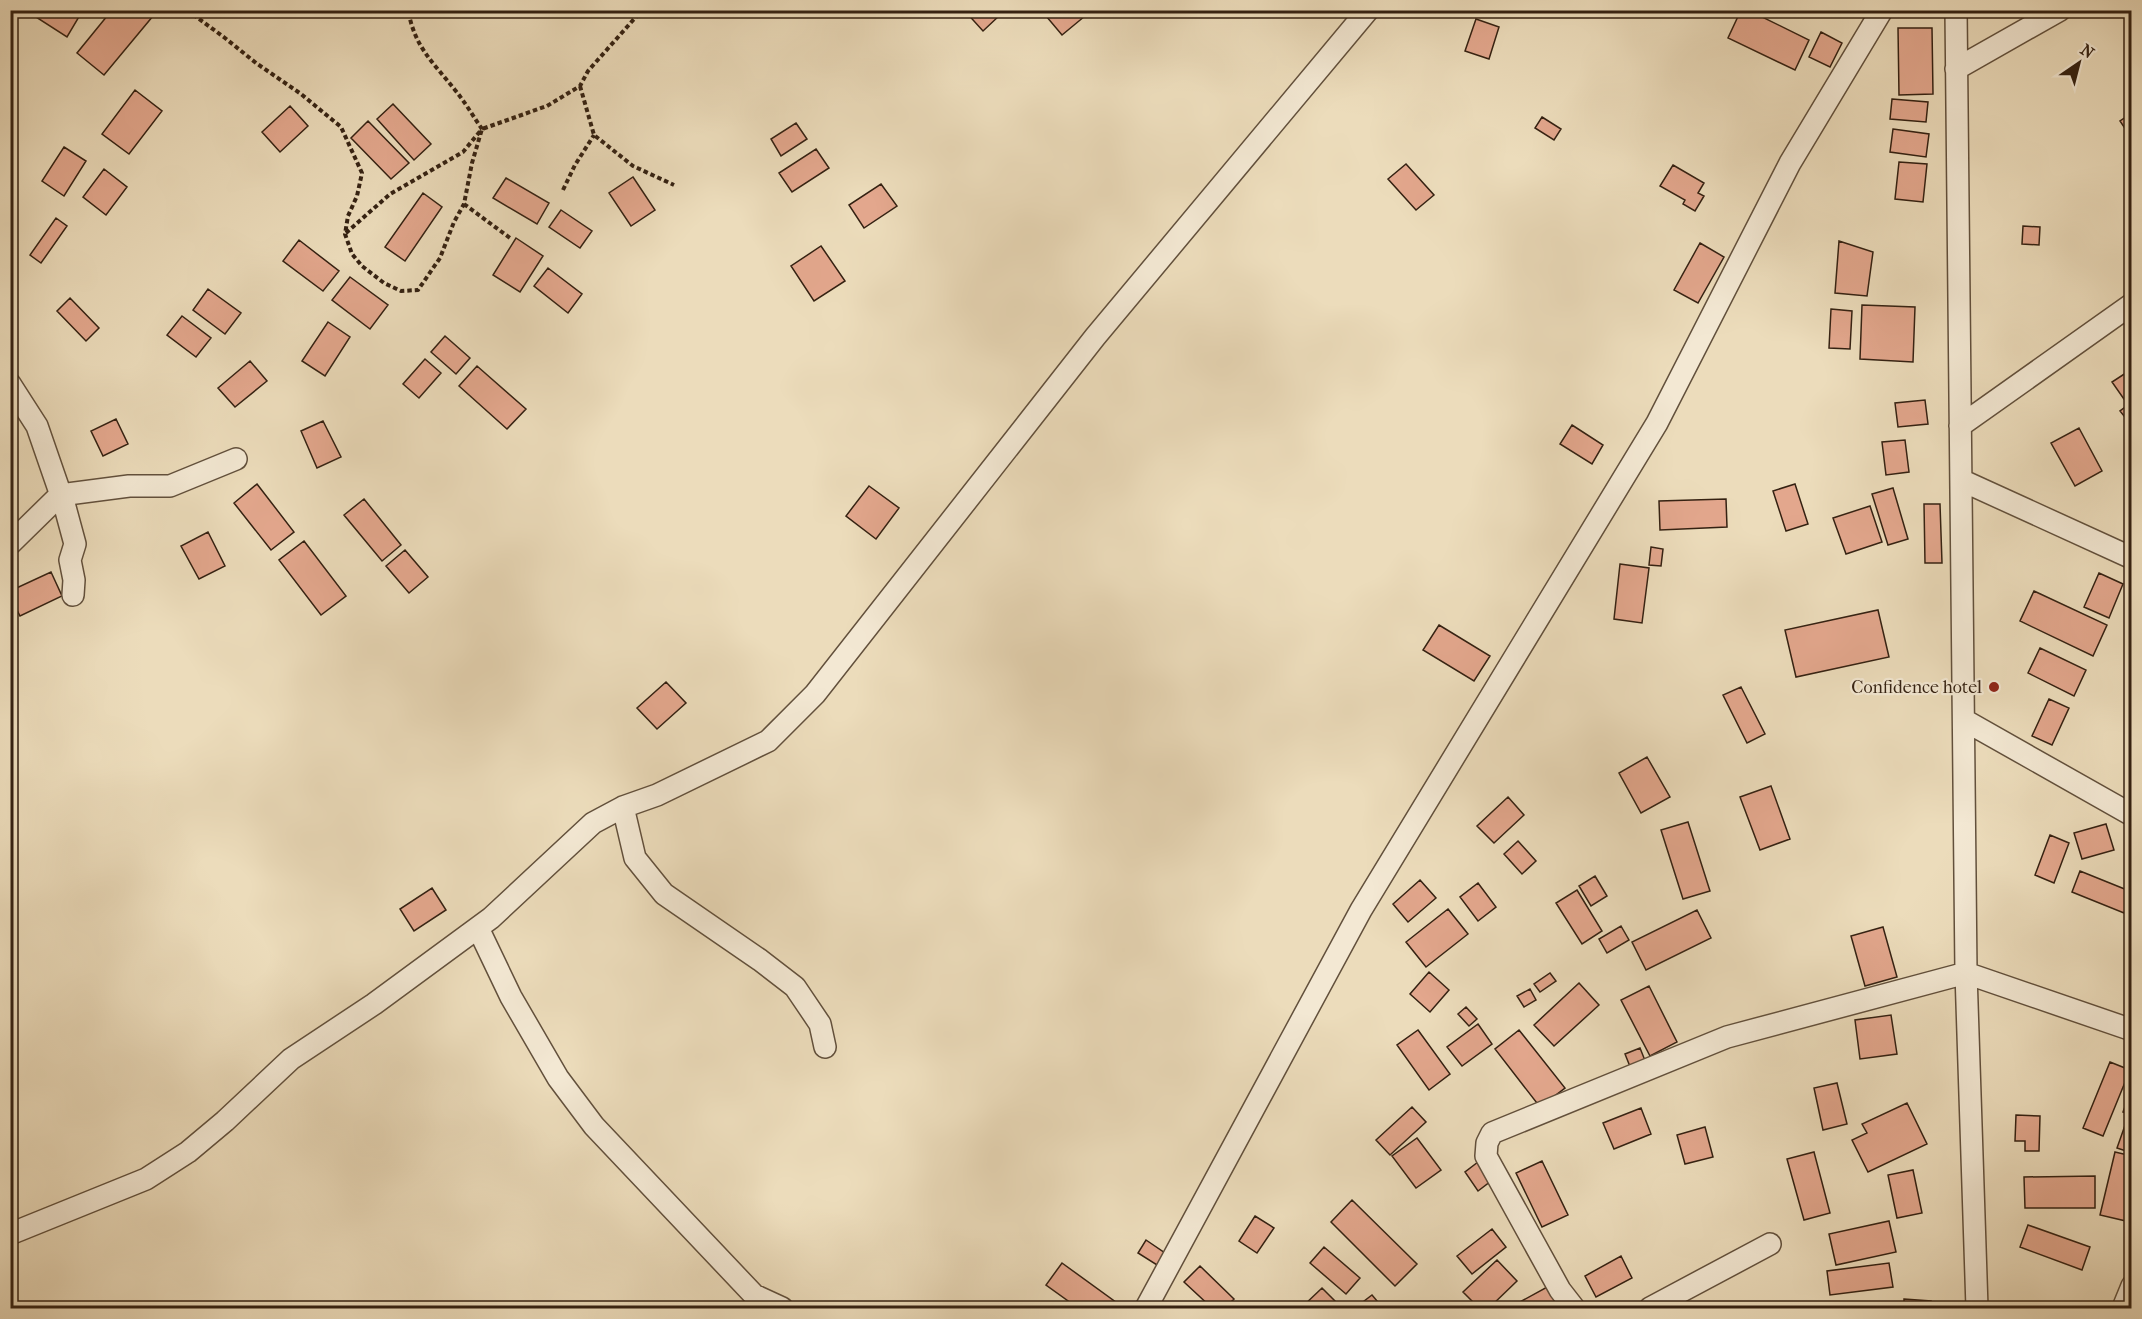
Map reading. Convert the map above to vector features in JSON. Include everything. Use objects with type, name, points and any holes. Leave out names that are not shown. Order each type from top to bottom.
[{"type":"street","points":[[10,1234],[146,1179],[188,1152],[291,1059],[374,1004],[491,918],[593,823],[624,807],[657,795],[768,741],[815,694],[1095,337],[1368,10]]},
{"type":"street","points":[[1146,1308],[1361,910],[1657,423],[1790,163],[1882,10]]},
{"type":"street","points":[[1956,10],[1966,973],[1977,1308]]},
{"type":"street","points":[[1956,69],[2060,10]]},
{"type":"street","points":[[1960,426],[2132,304]]},
{"type":"street","points":[[10,384],[37,426],[65,507],[75,544],[70,560],[74,595]]},
{"type":"street","points":[[10,544],[60,495],[129,486],[170,486],[236,459]]},
{"type":"street","points":[[1961,480],[2132,558]]},
{"type":"street","points":[[1964,720],[2132,815]]},
{"type":"street","points":[[624,807],[635,858],[664,894],[795,987],[820,1024],[825,1047]]},
{"type":"street","points":[[478,928],[511,997],[558,1078],[594,1126],[754,1295],[782,1308]]},
{"type":"street","points":[[1574,1308],[1560,1290],[1486,1156],[1487,1143],[1492,1133],[1727,1037],[1966,973],[2132,1030]]},
{"type":"street","points":[[1650,1308],[1770,1244]]},
{"type":"street","points":[[2122,1308],[2132,1286]]},
{"type":"path","points":[[186,10],[301,94],[341,127],[362,173],[357,196],[348,216],[345,234],[352,254],[362,266],[384,283],[401,291],[418,290],[440,258],[454,222],[464,204],[482,129]]},
{"type":"path","points":[[408,10],[412,31],[424,52],[482,129]]},
{"type":"path","points":[[345,234],[390,194],[463,152],[482,129],[547,106],[580,86],[588,71],[642,10]]},
{"type":"path","points":[[580,86],[594,135],[633,166],[674,185]]},
{"type":"path","points":[[563,190],[574,165],[594,135]]},
{"type":"path","points":[[464,204],[510,238]]},
{"type":"building","points":[[25,10],[83,10],[67,37]]},
{"type":"building","points":[[112,10],[146,10],[153,16],[104,75],[77,53]]},
{"type":"building","points":[[964,10],[996,10],[1000,15],[983,31]]},
{"type":"building","points":[[1041,10],[1080,10],[1085,16],[1062,35]]},
{"type":"building","points":[[1741,10],[1748,10],[1809,40],[1795,70],[1728,38]]},
{"type":"building","points":[[1476,19],[1499,27],[1489,59],[1465,51]]},
{"type":"building","points":[[1898,28],[1932,28],[1933,94],[1899,95]]},
{"type":"building","points":[[1821,32],[1842,43],[1830,67],[1809,57]]},
{"type":"building","points":[[135,90],[162,111],[129,154],[102,134]]},
{"type":"building","points":[[1892,99],[1928,102],[1926,122],[1890,119]]},
{"type":"building","points":[[393,104],[431,144],[414,160],[377,119]]},
{"type":"building","points":[[290,106],[308,126],[280,152],[262,132]]},
{"type":"building","points":[[2132,113],[2132,139],[2120,121]]},
{"type":"building","points":[[1542,117],[1561,129],[1554,140],[1535,128]]},
{"type":"building","points":[[368,121],[409,163],[391,179],[351,138]]},
{"type":"building","points":[[796,123],[807,139],[781,156],[771,139]]},
{"type":"building","points":[[1893,129],[1929,134],[1926,157],[1890,152]]},
{"type":"building","points":[[64,147],[86,161],[64,196],[42,181]]},
{"type":"building","points":[[816,149],[829,168],[792,192],[779,173]]},
{"type":"building","points":[[1899,162],[1927,164],[1923,202],[1895,199]]},
{"type":"building","points":[[1406,164],[1434,195],[1416,210],[1388,179]]},
{"type":"building","points":[[1673,165],[1704,183],[1698,193],[1704,196],[1695,211],[1683,204],[1685,200],[1660,186]]},
{"type":"building","points":[[104,169],[127,187],[106,215],[83,197]]},
{"type":"building","points":[[633,177],[655,210],[631,226],[609,193]]},
{"type":"building","points":[[506,178],[549,203],[537,224],[493,198]]},
{"type":"building","points":[[881,184],[897,206],[864,228],[849,205]]},
{"type":"building","points":[[423,193],[442,207],[405,261],[385,247]]},
{"type":"building","points":[[561,210],[592,231],[580,248],[549,227]]},
{"type":"building","points":[[56,218],[67,226],[41,263],[30,255]]},
{"type":"building","points":[[2023,226],[2040,227],[2039,245],[2022,244]]},
{"type":"building","points":[[516,238],[543,256],[520,292],[493,275]]},
{"type":"building","points":[[299,240],[339,271],[323,291],[283,261]]},
{"type":"building","points":[[1839,241],[1873,252],[1867,296],[1835,293]]},
{"type":"building","points":[[1700,243],[1724,257],[1698,303],[1674,290]]},
{"type":"building","points":[[821,246],[845,281],[814,301],[791,266]]},
{"type":"building","points":[[548,268],[582,294],[568,313],[534,286]]},
{"type":"building","points":[[350,277],[388,305],[370,329],[332,300]]},
{"type":"building","points":[[208,289],[241,313],[225,334],[193,310]]},
{"type":"building","points":[[70,298],[99,328],[86,341],[57,311]]},
{"type":"building","points":[[1862,305],[1915,307],[1913,362],[1860,359]]},
{"type":"building","points":[[1831,309],[1852,311],[1850,349],[1829,348]]},
{"type":"building","points":[[182,316],[211,338],[196,357],[167,335]]},
{"type":"building","points":[[328,322],[350,337],[325,376],[302,361]]},
{"type":"building","points":[[445,336],[470,358],[456,374],[431,352]]},
{"type":"building","points":[[425,359],[441,373],[419,398],[403,384]]},
{"type":"building","points":[[250,361],[267,381],[235,407],[218,388]]},
{"type":"building","points":[[477,366],[526,409],[507,429],[459,386]]},
{"type":"building","points":[[2132,369],[2132,399],[2126,402],[2112,382]]},
{"type":"building","points":[[1925,400],[1928,424],[1898,427],[1895,403]]},
{"type":"building","points":[[2132,402],[2132,426],[2120,411]]},
{"type":"building","points":[[116,419],[128,444],[103,456],[91,431]]},
{"type":"building","points":[[323,421],[341,457],[317,468],[301,431]]},
{"type":"building","points":[[1572,425],[1603,445],[1592,464],[1560,444]]},
{"type":"building","points":[[2079,428],[2102,471],[2075,486],[2051,443]]},
{"type":"building","points":[[1905,440],[1909,472],[1886,475],[1882,442]]},
{"type":"building","points":[[257,484],[294,532],[271,550],[234,503]]},
{"type":"building","points":[[1795,484],[1808,524],[1786,531],[1773,491]]},
{"type":"building","points":[[869,486],[899,508],[876,539],[846,516]]},
{"type":"building","points":[[1893,488],[1908,539],[1888,545],[1872,494]]},
{"type":"building","points":[[364,499],[401,545],[382,561],[344,515]]},
{"type":"building","points":[[1726,499],[1727,527],[1660,530],[1659,501]]},
{"type":"building","points":[[1924,504],[1940,504],[1942,563],[1925,563]]},
{"type":"building","points":[[1870,506],[1882,542],[1846,554],[1833,518]]},
{"type":"building","points":[[208,532],[225,566],[199,579],[181,546]]},
{"type":"building","points":[[304,541],[346,596],[321,615],[279,560]]},
{"type":"building","points":[[1651,547],[1663,549],[1661,566],[1649,565]]},
{"type":"building","points":[[405,550],[428,577],[409,593],[386,566]]},
{"type":"building","points":[[1620,564],[1649,568],[1642,623],[1614,619]]},
{"type":"building","points":[[51,572],[62,596],[20,616],[10,596],[10,591]]},
{"type":"building","points":[[2099,573],[2123,584],[2109,618],[2084,607]]},
{"type":"building","points":[[2034,591],[2107,625],[2093,656],[2020,621]]},
{"type":"building","points":[[1878,610],[1889,657],[1796,677],[1785,630]]},
{"type":"building","points":[[1439,625],[1490,656],[1474,681],[1423,650]]},
{"type":"building","points":[[2040,648],[2086,670],[2074,696],[2028,673]]},
{"type":"building","points":[[666,682],[686,703],[657,729],[637,708]]},
{"type":"building","points":[[1741,687],[1765,734],[1747,743],[1723,695]]},
{"type":"building","points":[[2049,699],[2069,708],[2052,745],[2032,736]]},
{"type":"building","points":[[1647,757],[1670,797],[1641,813],[1619,773]]},
{"type":"building","points":[[1771,786],[1790,839],[1760,850],[1740,797]]},
{"type":"building","points":[[1508,797],[1524,815],[1494,843],[1477,826]]},
{"type":"building","points":[[1688,822],[1710,891],[1683,899],[1661,830]]},
{"type":"building","points":[[2106,824],[2114,850],[2082,859],[2074,833]]},
{"type":"building","points":[[2050,835],[2069,843],[2054,883],[2035,875]]},
{"type":"building","points":[[1518,841],[1536,861],[1522,874],[1504,854]]},
{"type":"building","points":[[2080,871],[2132,892],[2124,913],[2072,892]]},
{"type":"building","points":[[1595,876],[1607,896],[1591,906],[1579,886]]},
{"type":"building","points":[[1420,880],[1436,898],[1408,922],[1393,904]]},
{"type":"building","points":[[1478,883],[1496,907],[1478,921],[1460,897]]},
{"type":"building","points":[[432,888],[446,910],[414,931],[400,909]]},
{"type":"building","points":[[1577,890],[1602,931],[1582,944],[1556,903]]},
{"type":"building","points":[[1448,909],[1468,934],[1426,967],[1406,942]]},
{"type":"building","points":[[1697,910],[1711,938],[1646,970],[1632,942]]},
{"type":"building","points":[[1621,926],[1629,940],[1607,953],[1599,939]]},
{"type":"building","points":[[1883,927],[1897,977],[1865,986],[1851,936]]},
{"type":"building","points":[[1429,972],[1449,990],[1430,1012],[1410,994]]},
{"type":"building","points":[[1550,973],[1556,981],[1540,992],[1534,984]]},
{"type":"building","points":[[1579,983],[1599,1005],[1554,1046],[1534,1025]]},
{"type":"building","points":[[1649,986],[1677,1042],[1650,1056],[1621,1000]]},
{"type":"building","points":[[1530,989],[1536,1000],[1524,1007],[1517,996]]},
{"type":"building","points":[[1466,1007],[1477,1019],[1469,1026],[1458,1014]]},
{"type":"building","points":[[1891,1015],[1897,1054],[1860,1059],[1855,1020]]},
{"type":"building","points":[[1478,1024],[1492,1044],[1462,1066],[1447,1047]]},
{"type":"building","points":[[1418,1030],[1450,1074],[1429,1090],[1397,1045]]},
{"type":"building","points":[[1519,1030],[1565,1088],[1540,1107],[1495,1049]]},
{"type":"building","points":[[1640,1048],[1646,1063],[1631,1069],[1625,1054]]},
{"type":"building","points":[[2110,1062],[2130,1070],[2103,1136],[2083,1128]]},
{"type":"building","points":[[1837,1083],[1847,1124],[1823,1130],[1814,1088]]},
{"type":"building","points":[[2132,1087],[2132,1153],[2117,1148],[2129,1114],[2123,1112]]},
{"type":"building","points":[[1907,1103],[1927,1144],[1868,1172],[1852,1140],[1867,1133],[1862,1124]]},
{"type":"building","points":[[1412,1107],[1426,1122],[1390,1155],[1376,1140]]},
{"type":"building","points":[[1641,1108],[1651,1134],[1614,1149],[1603,1123]]},
{"type":"building","points":[[2016,1115],[2040,1116],[2039,1151],[2025,1151],[2025,1141],[2015,1141]]},
{"type":"building","points":[[1705,1127],[1713,1157],[1685,1164],[1677,1135]]},
{"type":"building","points":[[1417,1138],[1441,1170],[1416,1188],[1392,1156]]},
{"type":"building","points":[[1814,1152],[1830,1213],[1804,1220],[1787,1159]]},
{"type":"building","points":[[2115,1152],[2132,1156],[2132,1197],[2126,1221],[2100,1215]]},
{"type":"building","points":[[1542,1161],[1568,1215],[1542,1227],[1516,1173]]},
{"type":"building","points":[[1478,1162],[1491,1181],[1478,1191],[1465,1172]]},
{"type":"building","points":[[1913,1170],[1922,1213],[1897,1218],[1888,1175]]},
{"type":"building","points":[[2095,1176],[2095,1208],[2025,1208],[2024,1177]]},
{"type":"building","points":[[1352,1200],[1417,1264],[1395,1286],[1331,1222]]},
{"type":"building","points":[[1255,1216],[1274,1228],[1257,1253],[1239,1241]]},
{"type":"building","points":[[1889,1221],[1896,1252],[1836,1265],[1829,1234]]},
{"type":"building","points":[[2028,1225],[2090,1247],[2082,1270],[2020,1247]]},
{"type":"building","points":[[1492,1229],[1506,1247],[1472,1274],[1457,1256]]},
{"type":"building","points":[[1146,1240],[1165,1253],[1157,1265],[1138,1253]]},
{"type":"building","points":[[1324,1247],[1360,1278],[1346,1294],[1310,1263]]},
{"type":"building","points":[[1621,1256],[1632,1278],[1596,1297],[1585,1276]]},
{"type":"building","points":[[1497,1260],[1517,1281],[1489,1308],[1479,1308],[1463,1292]]},
{"type":"building","points":[[1062,1263],[1124,1308],[1078,1308],[1046,1285]]},
{"type":"building","points":[[1889,1263],[1893,1287],[1830,1295],[1827,1271]]},
{"type":"building","points":[[1200,1266],[1234,1299],[1225,1308],[1212,1308],[1184,1282]]},
{"type":"building","points":[[1549,1286],[1562,1308],[1509,1308]]},
{"type":"building","points":[[1322,1288],[1335,1301],[1327,1308],[1301,1308]]},
{"type":"building","points":[[1372,1295],[1383,1308],[1355,1308]]},
{"type":"building","points":[[1904,1299],[1931,1301],[1930,1308],[1904,1308]]},
{"type":"place","name":"Confidence hotel","points":[[1994,687]]}]
